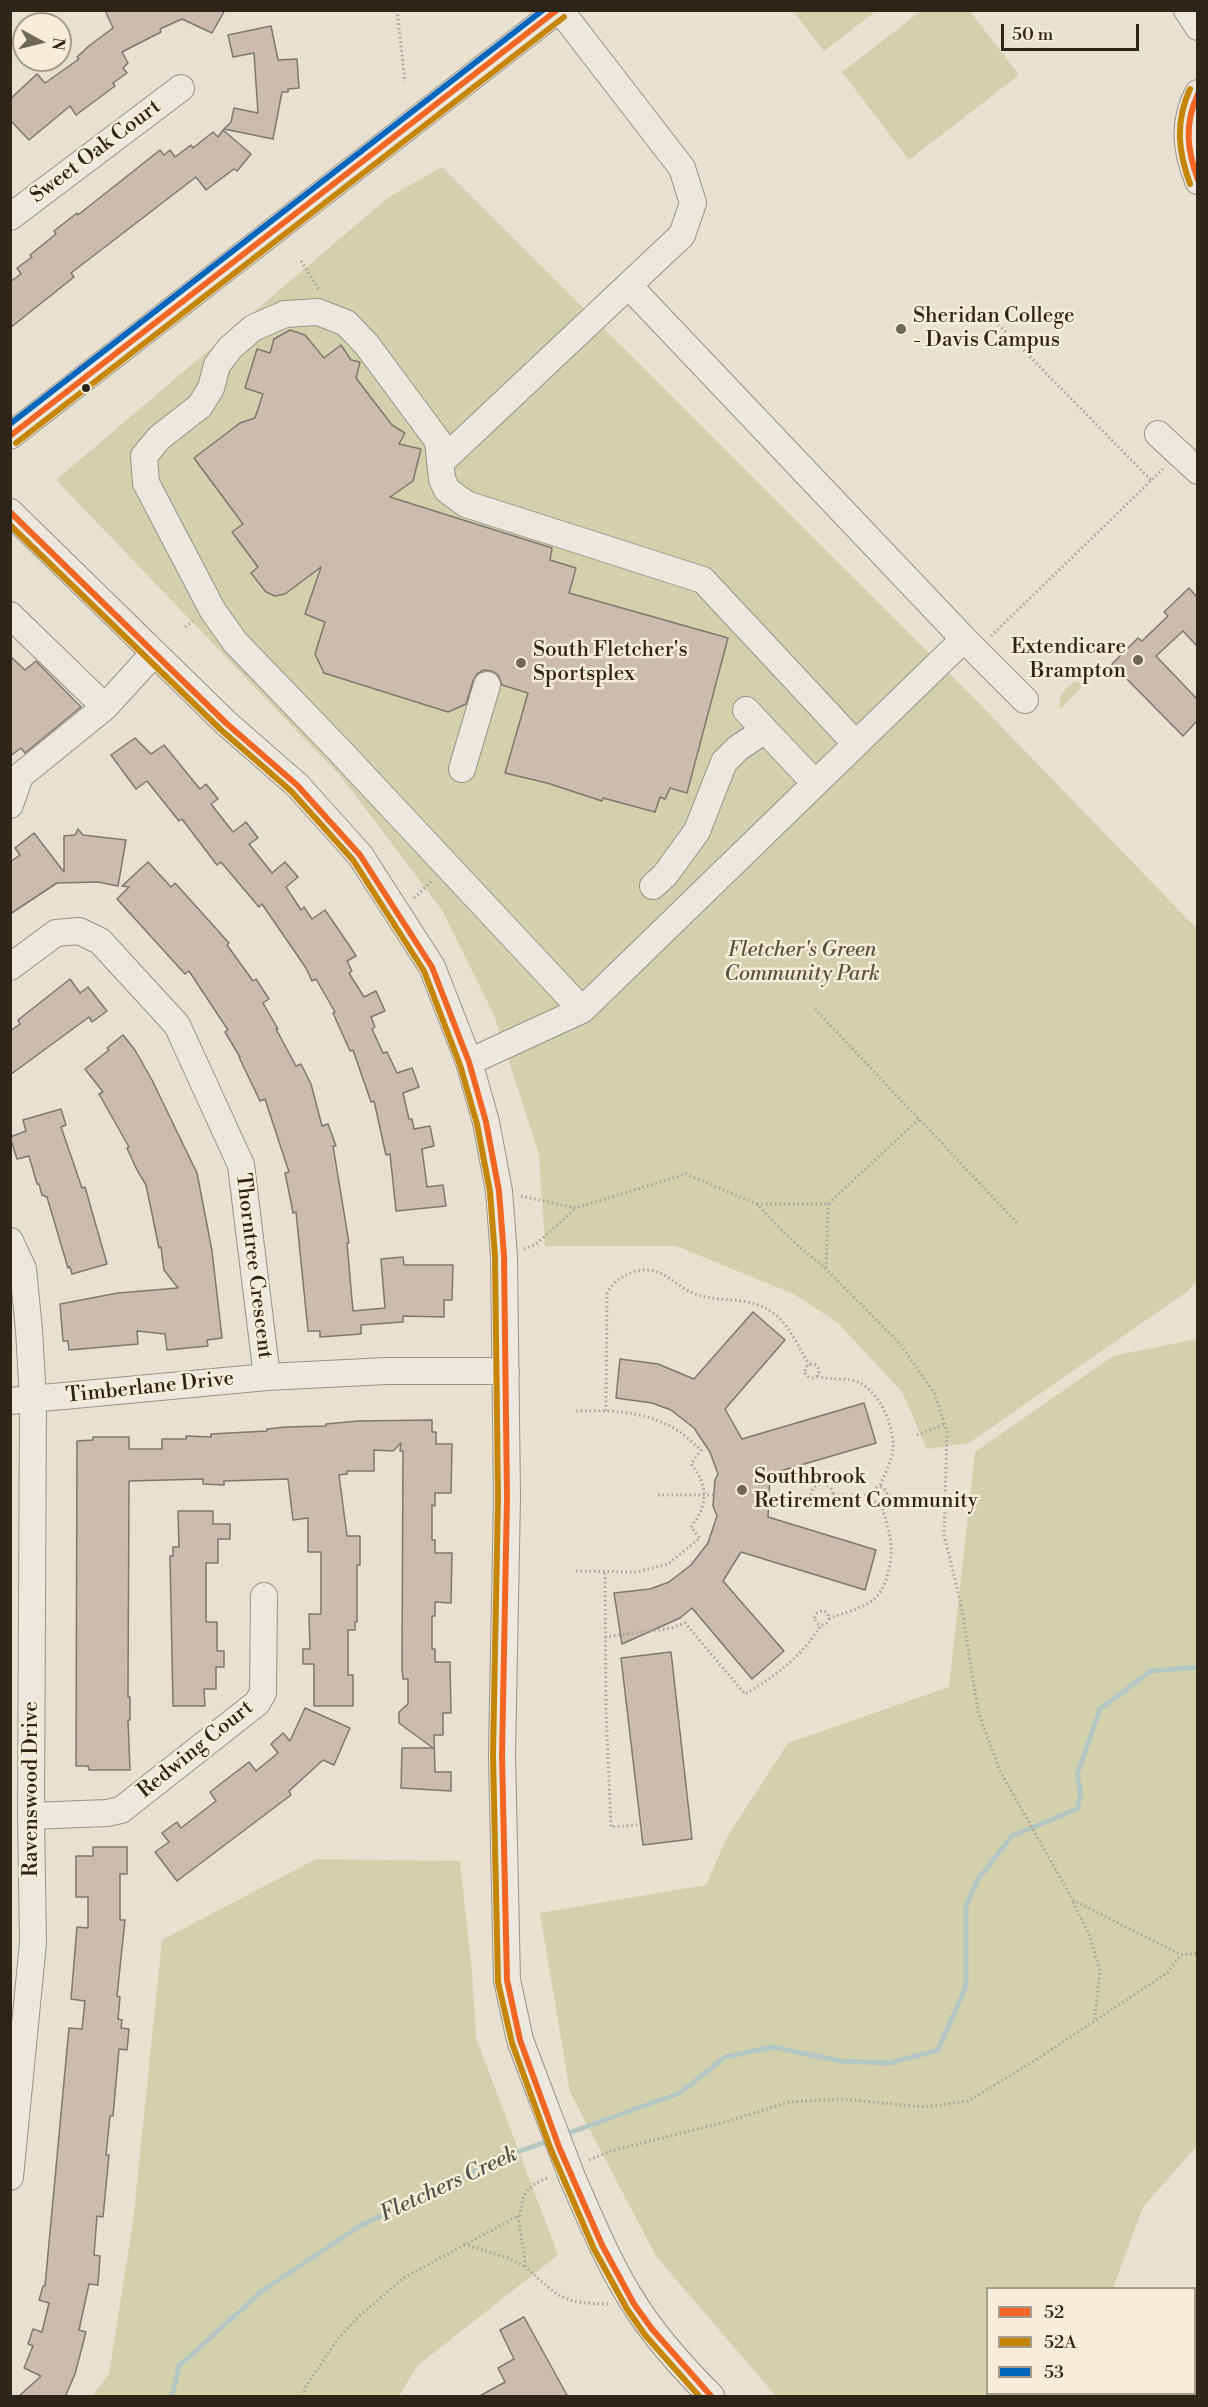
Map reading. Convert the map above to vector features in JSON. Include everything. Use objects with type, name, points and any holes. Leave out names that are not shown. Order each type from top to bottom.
[{"type":"street","points":[[1187,10],[1197,27]]},
{"type":"street","points":[[10,436],[557,11],[682,168],[693,203],[682,235],[441,463]]},
{"type":"street","name":"Sweet Oak Court","points":[[10,217],[181,88]]},
{"type":"street","points":[[1197,93],[1191,105],[1186,131],[1189,158],[1197,181]]},
{"type":"street","points":[[629,286],[975,640],[1025,700]]},
{"type":"street","points":[[582,1010],[235,642],[213,611],[146,483],[144,456],[160,437],[200,406],[212,388],[217,365],[230,348],[253,328],[285,314],[318,312],[346,323],[367,345],[438,441],[442,479],[447,490],[466,504],[703,580],[856,744]]},
{"type":"street","points":[[1158,434],[1197,471]]},
{"type":"street","points":[[10,512],[226,723],[297,785],[360,855],[399,912],[432,967],[469,1062],[486,1122],[499,1191],[504,1256],[506,1371],[502,1755],[507,1980],[520,2040],[568,2173],[602,2244],[634,2304],[652,2329],[711,2397]]},
{"type":"street","points":[[10,615],[105,707]]},
{"type":"street","points":[[469,1062],[582,1010],[856,744],[975,640]]},
{"type":"street","points":[[10,805],[20,776],[105,707],[154,653]]},
{"type":"street","points":[[462,769],[487,685]]},
{"type":"street","points":[[746,710],[815,783]]},
{"type":"street","points":[[653,886],[665,874],[697,831],[724,762],[738,748],[765,730]]},
{"type":"street","name":"Thorntree Crescent","points":[[10,967],[56,933],[79,931],[100,941],[177,1025],[241,1165],[267,1377]]},
{"type":"street","points":[[10,1241],[23,1269],[29,1330],[22,1400]]},
{"type":"street","name":"Timberlane Drive","points":[[22,1400],[267,1377],[386,1371],[506,1371]]},
{"type":"street","name":"Ravenswood Drive","points":[[10,2177],[20,1999],[33,1943],[22,1400]]},
{"type":"street","name":"Redwing Court","points":[[31,1816],[107,1813],[121,1810],[257,1703],[263,1693],[264,1596]]},
{"type":"path","points":[[397,10],[405,82]]},
{"type":"path","points":[[301,261],[324,296],[318,312]]},
{"type":"path","points":[[992,318],[1151,480]]},
{"type":"path","points":[[975,640],[1179,453]]},
{"type":"path","points":[[399,912],[448,866]]},
{"type":"path","points":[[815,1009],[1019,1225]]},
{"type":"path","points":[[504,1256],[535,1245],[576,1208],[686,1174],[757,1204],[828,1204],[919,1119]]},
{"type":"path","points":[[499,1191],[576,1208]]},
{"type":"path","points":[[757,1204],[785,1234],[826,1269],[901,1345],[935,1394],[947,1432],[944,1535],[961,1604],[978,1711],[1000,1771],[1073,1900],[1089,1934],[1100,1971],[1094,2022]]},
{"type":"path","points":[[826,1269],[828,1204]]},
{"type":"path","points":[[606,1411],[607,1294],[615,1281],[641,1270],[654,1271],[692,1293],[710,1298],[746,1300],[762,1306],[777,1316],[788,1329],[809,1365]]},
{"type":"path","points":[[809,1365],[805,1370],[807,1377],[818,1376],[858,1382],[869,1388],[878,1398],[886,1415],[893,1442],[891,1459],[879,1488],[872,1491],[871,1495]]},
{"type":"path","points":[[809,1365],[817,1366],[818,1376]]},
{"type":"path","points":[[576,1411],[644,1415],[680,1432],[701,1450],[691,1464],[700,1475],[704,1495],[700,1516],[691,1527],[700,1538],[668,1564],[637,1572],[576,1571]]},
{"type":"path","points":[[917,1435],[945,1424]]},
{"type":"path","points":[[819,1484],[828,1485],[833,1495],[831,1502],[824,1506],[816,1505],[810,1496],[813,1488],[819,1484]]},
{"type":"path","points":[[879,1488],[883,1489],[886,1495]]},
{"type":"path","points":[[658,1495],[714,1495]]},
{"type":"path","points":[[833,1495],[871,1495]]},
{"type":"path","points":[[871,1495],[874,1502],[881,1503]]},
{"type":"path","points":[[886,1495],[901,1496]]},
{"type":"path","points":[[604,1637],[672,1628],[685,1623],[745,1694],[787,1666],[802,1652],[821,1625],[869,1603],[879,1595],[885,1585],[892,1560],[893,1546],[881,1503],[886,1495]]},
{"type":"path","points":[[769,1496],[810,1496]]},
{"type":"path","points":[[605,1573],[604,1637],[611,1827],[637,1825]]},
{"type":"path","points":[[821,1625],[815,1621],[818,1612],[825,1611],[830,1619]]},
{"type":"path","points":[[1073,1900],[1181,1955],[1197,1953]]},
{"type":"path","points":[[526,2267],[518,2216],[522,2199],[530,2186],[568,2173],[611,2151],[725,2122],[789,2102],[841,2099],[925,2107],[968,2102],[1167,1973],[1181,1955]]},
{"type":"path","points":[[303,2397],[306,2386],[337,2340],[360,2316],[405,2277],[518,2216]]},
{"type":"path","points":[[464,2244],[508,2258],[526,2267],[563,2299],[582,2303],[634,2304]]},
{"type":"green space","points":[[969,10],[1019,75],[909,160],[842,72],[921,11]]},
{"type":"green space","points":[[793,11],[876,11],[824,51]]},
{"type":"green space","name":"Fletcher's Green Community Park","points":[[442,167],[972,696],[1197,929],[1197,1281],[1188,1291],[969,1443],[927,1449],[902,1392],[838,1323],[794,1294],[676,1246],[545,1246],[539,1154],[494,1015],[442,910],[343,779],[56,480],[389,197]]},
{"type":"green space","points":[[1075,682],[1085,684],[1060,709],[1062,693]]},
{"type":"green space","points":[[1197,1339],[1197,2146],[1143,2207],[1113,2287],[986,2287],[986,2395],[1040,2395],[1038,2396],[776,2396],[656,2256],[570,2092],[540,1913],[706,1885],[727,1837],[788,1743],[949,1687],[975,1452],[1113,1356]]},
{"type":"green space","points":[[316,1859],[460,1861],[472,1972],[476,2038],[558,2255],[417,2366],[399,2396],[92,2396],[109,2374],[133,2222],[162,1940]]},
{"type":"building","points":[[105,10],[225,10],[212,33],[182,19],[160,29],[161,32],[122,52],[128,63],[123,68],[127,73],[113,83],[115,86],[76,115],[70,106],[29,140],[10,120],[10,99],[37,74],[45,83],[61,72],[72,72],[72,64],[79,59],[77,57],[113,28]]},
{"type":"building","points":[[271,26],[278,60],[297,59],[299,88],[282,92],[273,139],[224,129],[231,122],[234,108],[258,113],[254,53],[233,57],[228,35]]},
{"type":"building","points":[[223,130],[251,154],[237,171],[234,169],[206,190],[196,177],[71,273],[74,277],[10,328],[10,282],[21,274],[17,268],[56,234],[54,231],[77,213],[78,215],[160,150],[164,155],[170,150],[175,157],[191,145],[193,148],[213,132],[218,137]]},
{"type":"building","name":"South Fletcher's Sportsplex","points":[[290,330],[305,335],[324,358],[341,345],[351,360],[360,362],[356,378],[392,425],[405,433],[399,444],[421,449],[413,481],[390,497],[552,548],[550,560],[576,568],[569,593],[728,638],[687,793],[670,788],[665,799],[660,797],[655,812],[603,798],[602,801],[547,783],[505,773],[528,693],[502,685],[498,675],[492,671],[484,670],[477,674],[466,704],[448,712],[324,673],[315,654],[325,622],[305,614],[321,567],[285,594],[275,596],[266,592],[251,573],[258,567],[232,532],[243,524],[194,458],[240,423],[255,418],[263,394],[245,388],[257,349],[270,353],[274,339]]},
{"type":"building","name":"Extendicare Brampton","points":[[1189,588],[1197,597],[1197,646],[1183,631],[1156,656],[1197,699],[1197,721],[1183,736],[1112,664],[1138,638],[1142,641],[1168,616],[1164,612]]},
{"type":"building","points":[[10,656],[25,670],[36,661],[81,707],[25,753],[21,748],[10,756]]},
{"type":"building","points":[[135,738],[151,754],[164,745],[200,789],[206,784],[218,799],[211,804],[233,832],[246,822],[258,838],[249,844],[272,873],[285,862],[298,877],[286,887],[301,910],[304,907],[312,919],[325,910],[347,942],[356,956],[347,961],[352,971],[349,973],[364,997],[376,991],[385,1011],[371,1017],[375,1027],[372,1029],[383,1053],[387,1052],[397,1073],[412,1068],[419,1087],[403,1093],[409,1119],[412,1119],[414,1129],[430,1126],[434,1146],[422,1149],[427,1187],[443,1185],[446,1206],[396,1211],[390,1154],[386,1155],[374,1101],[371,1102],[353,1050],[350,1051],[333,1013],[335,1012],[316,979],[312,981],[306,968],[262,904],[259,907],[221,862],[217,865],[182,819],[179,821],[147,781],[136,789],[111,755]]},
{"type":"building","points":[[78,829],[83,835],[126,840],[118,886],[98,882],[57,883],[10,914],[10,862],[20,855],[15,848],[34,833],[64,872],[64,836],[75,835]]},
{"type":"building","points":[[148,862],[171,887],[175,883],[229,943],[227,945],[253,981],[256,979],[269,999],[263,1003],[278,1029],[276,1029],[296,1066],[301,1064],[311,1084],[322,1126],[328,1124],[336,1146],[333,1146],[349,1243],[347,1243],[353,1311],[385,1308],[381,1259],[403,1257],[404,1265],[453,1265],[452,1300],[444,1300],[444,1317],[403,1316],[403,1322],[361,1325],[361,1334],[320,1337],[320,1331],[308,1331],[296,1212],[293,1213],[285,1173],[289,1172],[265,1099],[260,1101],[240,1057],[225,1032],[228,1030],[189,971],[185,974],[117,899],[129,887],[122,886]]},
{"type":"building","points":[[70,979],[80,993],[88,987],[107,1011],[92,1022],[89,1017],[10,1075],[10,1031],[20,1024],[18,1020]]},
{"type":"building","points":[[123,1035],[135,1050],[152,1080],[197,1173],[212,1251],[222,1338],[207,1340],[208,1346],[167,1350],[165,1334],[137,1331],[138,1344],[69,1350],[68,1341],[63,1341],[60,1304],[118,1293],[178,1288],[164,1270],[161,1247],[159,1248],[146,1185],[127,1148],[129,1147],[99,1094],[103,1092],[85,1069],[109,1050],[107,1048]]},
{"type":"building","points":[[61,1109],[66,1125],[61,1127],[82,1188],[85,1187],[107,1264],[72,1274],[70,1267],[68,1268],[47,1197],[42,1195],[39,1184],[37,1184],[29,1156],[17,1159],[10,1137],[26,1131],[23,1120]]},
{"type":"building","name":"Southbrook Retirement Community","points":[[753,1312],[785,1340],[725,1409],[742,1439],[864,1403],[876,1443],[770,1474],[768,1517],[876,1550],[865,1590],[741,1552],[723,1581],[784,1651],[752,1679],[692,1608],[680,1618],[622,1644],[614,1593],[650,1589],[669,1582],[691,1565],[708,1543],[717,1516],[713,1506],[715,1480],[718,1474],[710,1452],[694,1428],[671,1410],[652,1403],[616,1398],[620,1359],[658,1364],[694,1379]]},
{"type":"building","points":[[432,1420],[432,1432],[436,1432],[436,1444],[452,1444],[451,1493],[435,1493],[435,1506],[432,1505],[432,1540],[435,1540],[435,1553],[452,1553],[451,1603],[435,1602],[435,1616],[432,1616],[432,1649],[435,1649],[435,1662],[450,1662],[451,1713],[443,1713],[443,1735],[434,1735],[435,1772],[451,1772],[451,1791],[401,1788],[402,1748],[433,1748],[399,1723],[399,1712],[408,1704],[408,1679],[403,1679],[402,1668],[403,1451],[400,1451],[401,1443],[393,1451],[374,1450],[374,1471],[347,1471],[347,1474],[339,1475],[347,1536],[360,1536],[360,1565],[357,1565],[357,1622],[355,1622],[355,1630],[348,1630],[348,1675],[353,1675],[353,1706],[314,1706],[314,1664],[303,1664],[303,1649],[310,1649],[309,1614],[321,1614],[321,1552],[308,1552],[308,1518],[293,1520],[288,1479],[224,1481],[224,1485],[203,1484],[203,1479],[129,1481],[128,1697],[130,1697],[130,1720],[128,1720],[130,1770],[89,1770],[88,1766],[76,1766],[77,1441],[93,1440],[93,1437],[129,1437],[129,1449],[162,1449],[162,1439],[186,1439],[186,1436],[211,1437],[211,1434],[326,1426],[326,1424],[358,1421]]},
{"type":"building","points":[[178,1511],[213,1511],[213,1524],[230,1524],[230,1539],[218,1539],[218,1563],[206,1563],[206,1622],[217,1622],[217,1651],[224,1651],[224,1667],[216,1667],[216,1689],[204,1689],[205,1706],[173,1706],[170,1556],[173,1556],[173,1547],[179,1547]]},
{"type":"building","points":[[671,1652],[692,1839],[643,1845],[621,1658]]},
{"type":"building","points":[[305,1708],[350,1728],[334,1765],[323,1760],[289,1791],[291,1795],[177,1881],[155,1852],[169,1842],[162,1833],[177,1822],[181,1828],[216,1801],[210,1792],[249,1762],[256,1771],[278,1753],[271,1744],[283,1733],[290,1741]]},
{"type":"building","points":[[93,1847],[127,1847],[127,1874],[120,1874],[120,1920],[125,1920],[117,1996],[120,1997],[118,2019],[122,2020],[121,2028],[129,2029],[127,2050],[119,2049],[113,2116],[110,2116],[106,2155],[109,2155],[103,2217],[97,2216],[94,2255],[100,2256],[98,2285],[89,2284],[79,2330],[86,2332],[75,2374],[65,2397],[18,2397],[41,2376],[24,2368],[33,2346],[28,2344],[33,2329],[42,2332],[49,2303],[39,2300],[43,2286],[45,2286],[69,2028],[82,2029],[85,2001],[71,1999],[77,1927],[88,1928],[88,1897],[76,1897],[76,1856],[93,1856]]},
{"type":"building","points":[[524,2317],[568,2397],[478,2397],[505,2382],[498,2368],[514,2359],[500,2330]]},
{"type":"waterway","name":"Fletchers Creek","points":[[563,2135],[680,2093],[725,2057],[773,2047],[840,2061],[890,2063],[938,2050],[966,1986],[966,1905],[979,1878],[1012,1836],[1077,1809],[1081,1793],[1077,1775],[1100,1709],[1151,1671],[1198,1667]]},
{"type":"waterway","name":"Fletchers Creek","points":[[172,2396],[179,2366],[262,2291],[360,2226],[501,2158],[551,2140]]},
{"type":"transit line","name":"53","points":[[10,424],[543,10]]},
{"type":"transit line","name":"52","points":[[10,436],[557,10]]},
{"type":"transit line","name":"52A","points":[[16,443],[564,17]]},
{"type":"transit line","name":"52A","points":[[1190,89],[1182,113],[1180,137],[1183,160],[1190,184]]},
{"type":"transit line","name":"52","points":[[1198,94],[1189,126],[1189,148],[1198,180]]},
{"type":"transit line","name":"52","points":[[10,512],[226,723],[297,785],[360,855],[432,967],[469,1062],[486,1122],[499,1191],[504,1256],[507,1497],[502,1755],[507,1980],[520,2040],[559,2147],[602,2245],[634,2304],[652,2329],[711,2396]]},
{"type":"transit line","name":"52A","points":[[10,525],[220,729],[291,791],[353,860],[424,971],[460,1065],[477,1124],[490,1192],[495,1256],[498,1497],[493,1755],[498,1982],[512,2043],[551,2150],[594,2249],[627,2309],[645,2335],[699,2396]]},
{"type":"place","name":"Sheridan College - Davis Campus","points":[[901,329]]},
{"type":"place","name":"Extendicare Brampton","points":[[1138,660]]},
{"type":"place","name":"South Fletcher's Sportsplex","points":[[521,663]]},
{"type":"place","name":"Southbrook Retirement Community","points":[[742,1490]]}]
